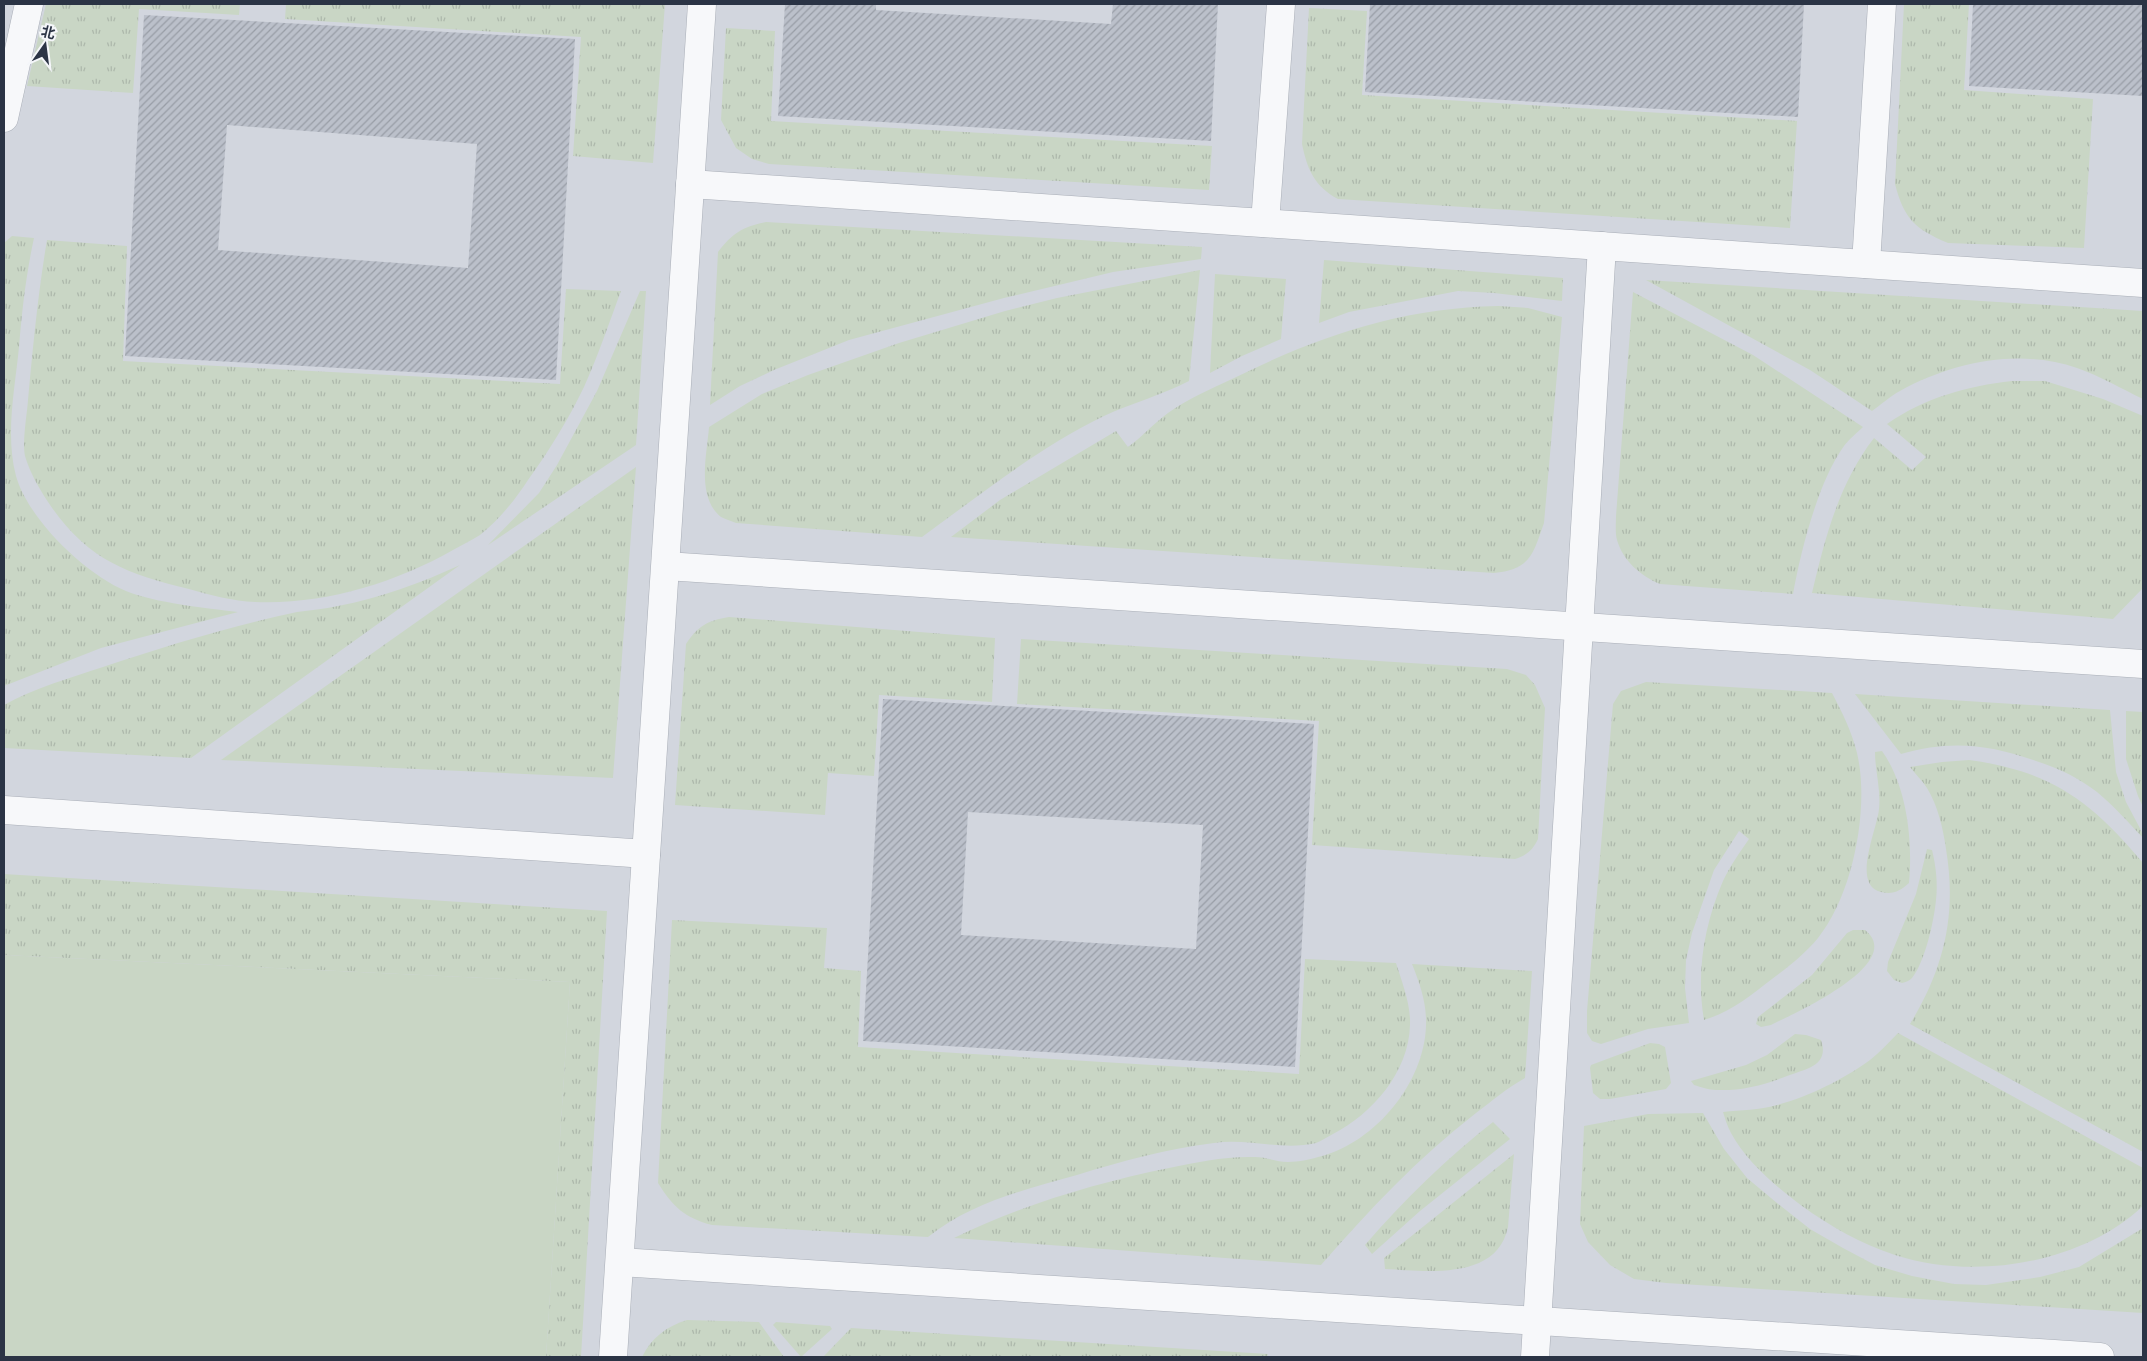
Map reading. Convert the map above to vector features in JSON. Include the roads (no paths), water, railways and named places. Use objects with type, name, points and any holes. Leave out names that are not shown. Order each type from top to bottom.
[{"type":"lane","points":[[4,118],[29,4]]},
{"type":"lane","points":[[613,1357],[702,4]]},
{"type":"lane","points":[[1265,223],[1280,4]]},
{"type":"lane","points":[[1866,264],[1882,4]]},
{"type":"lane","points":[[690,184],[2143,283]]},
{"type":"lane","points":[[1535,1357],[1602,246]]},
{"type":"lane","points":[[666,566],[2143,664]]},
{"type":"lane","points":[[4,810],[646,854]]},
{"type":"lane","points":[[620,1262],[2100,1357]]}]
